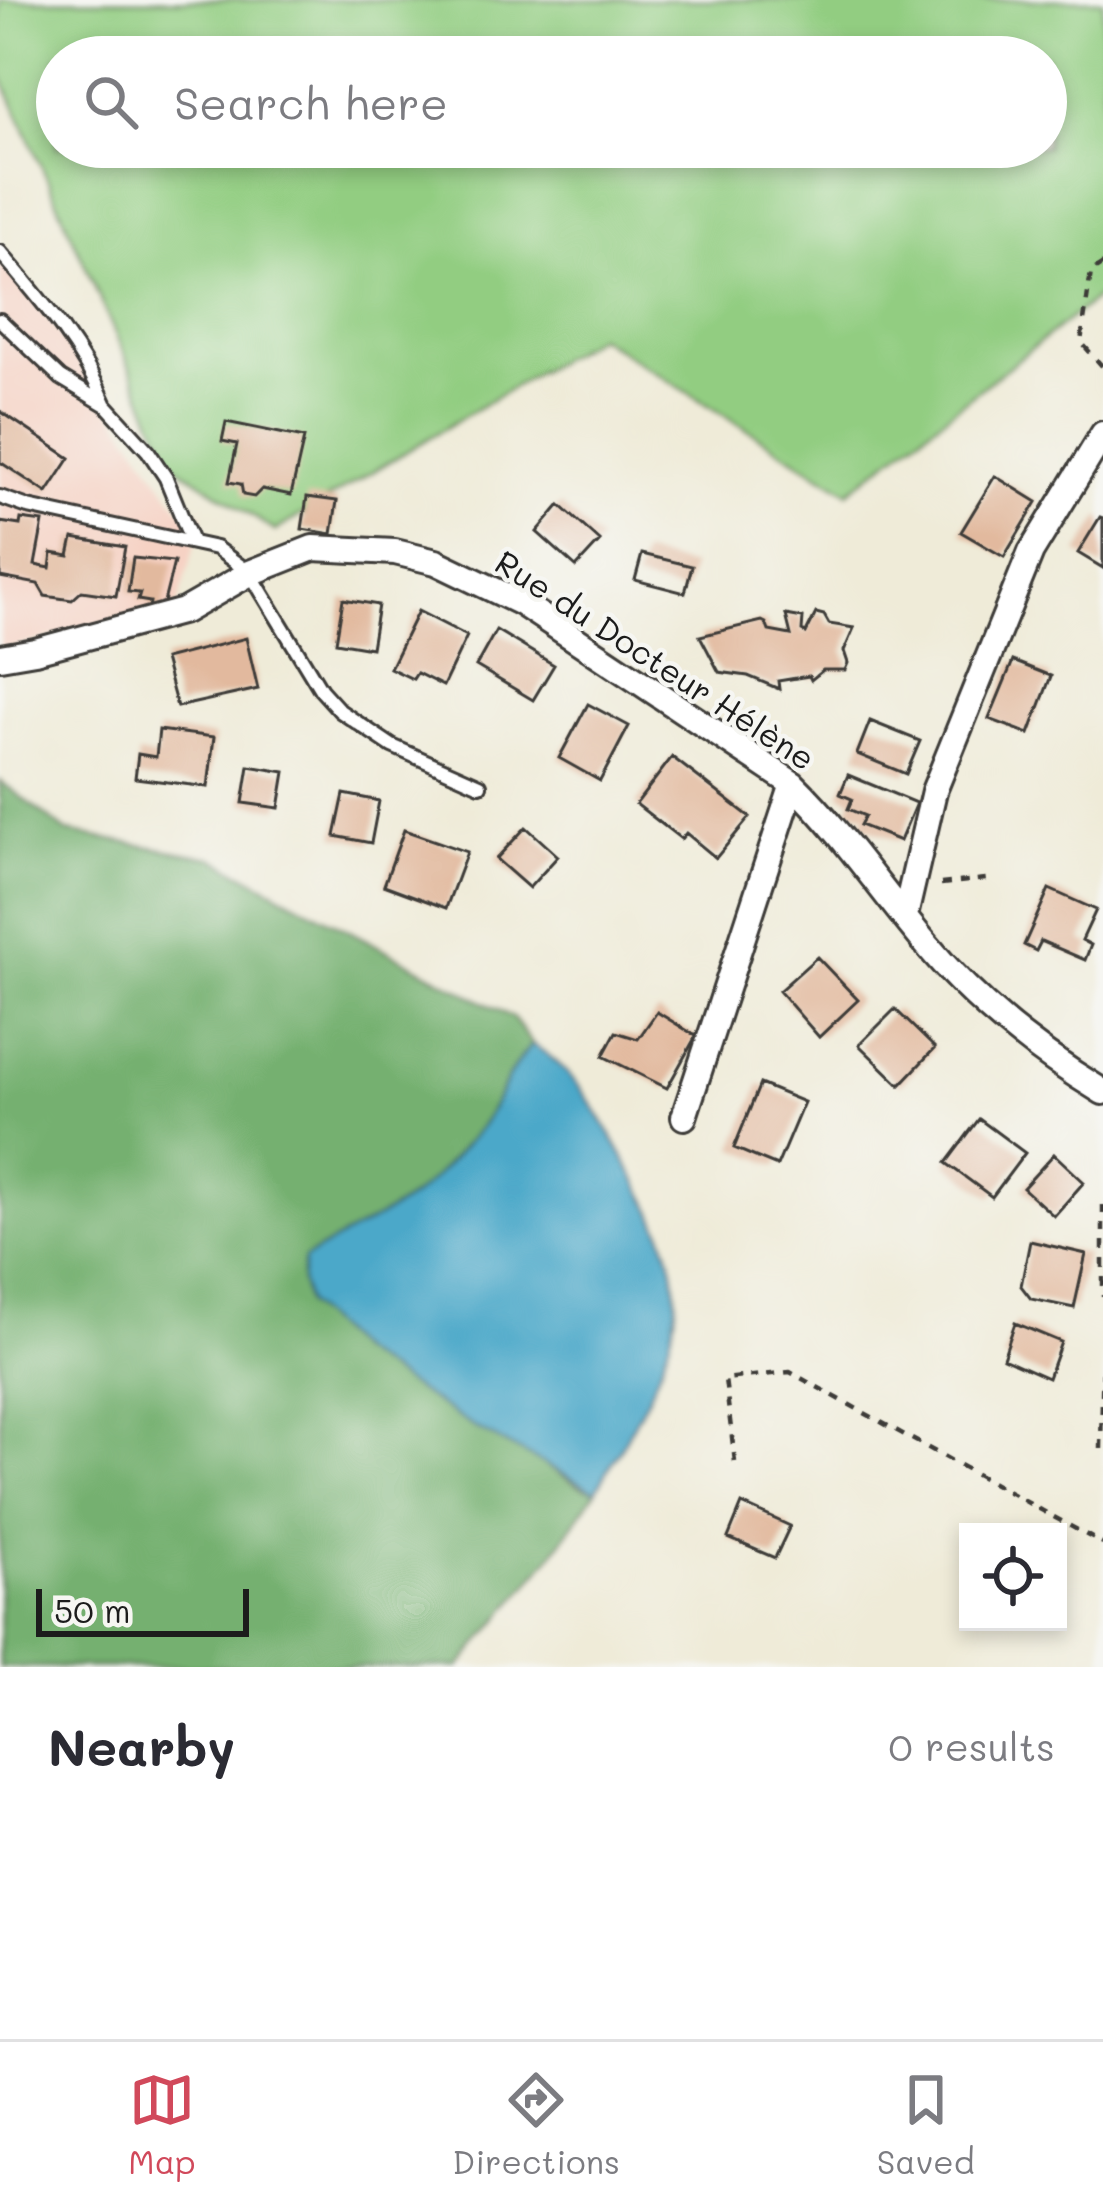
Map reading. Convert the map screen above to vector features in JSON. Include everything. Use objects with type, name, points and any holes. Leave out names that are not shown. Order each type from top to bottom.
[{"type":"street","points":[[905,916],[934,791],[1031,552],[1103,434]]},
{"type":"street","name":"Rue du Docteur Hélène","points":[[0,657],[184,611],[250,573],[313,548],[395,552],[436,562],[521,603],[793,784],[824,815],[948,969],[1004,1023],[1103,1092]]},
{"type":"street","points":[[684,1117],[793,784]]},
{"type":"lane","points":[[0,253],[56,317],[106,405],[157,464],[193,542]]},
{"type":"lane","points":[[0,320],[61,378],[106,405]]},
{"type":"lane","points":[[0,497],[90,522],[216,548],[250,573],[321,690],[340,711],[392,746],[480,785]]},
{"type":"path","points":[[1103,264],[1091,272],[1081,342],[1103,367]]},
{"type":"path","points":[[912,888],[994,878]]},
{"type":"path","points":[[1103,1205],[1103,1297]]},
{"type":"path","points":[[1101,1449],[1103,1347]]},
{"type":"path","points":[[735,1462],[725,1379],[790,1372],[1103,1544]]},
{"type":"shaded area","points":[[0,248],[179,508],[204,514],[177,608],[0,650]]},
{"type":"green space","points":[[0,0],[1103,0],[1103,293],[848,492],[597,336],[275,531],[172,463],[42,168],[1067,168],[1067,36],[36,36],[36,154],[0,72]]},
{"type":"green space","points":[[0,781],[67,832],[213,858],[513,1018],[533,1045],[517,1063],[485,1121],[437,1174],[398,1206],[305,1258],[301,1281],[307,1304],[358,1352],[582,1487],[596,1491],[553,1554],[460,1667],[0,1667]]},
{"type":"water","points":[[533,1045],[572,1078],[603,1122],[659,1225],[676,1285],[673,1328],[657,1376],[596,1491],[472,1426],[358,1352],[307,1304],[301,1281],[304,1259],[397,1206],[437,1175],[485,1121],[517,1063]]},
{"type":"building","points":[[0,411],[70,458],[47,493],[0,462]]},
{"type":"building","points":[[226,422],[304,438],[291,495],[262,489],[254,497],[243,495],[241,484],[229,482],[237,444],[222,441]]},
{"type":"building","points":[[995,476],[1037,502],[1004,557],[961,532]]},
{"type":"building","points":[[307,497],[337,501],[332,534],[302,529]]},
{"type":"building","points":[[560,505],[600,541],[576,567],[537,532]]},
{"type":"building","points":[[1103,518],[1103,568],[1078,553]]},
{"type":"building","points":[[21,519],[43,522],[35,565],[50,568],[52,553],[69,556],[73,538],[125,547],[116,596],[82,591],[72,600],[45,596],[38,584],[0,577],[0,522],[20,525]]},
{"type":"building","points":[[642,554],[692,566],[685,593],[635,580]]},
{"type":"building","points":[[133,558],[174,562],[162,610],[138,600],[140,593],[128,592]]},
{"type":"building","points":[[343,599],[378,605],[371,648],[336,642]]},
{"type":"building","points":[[418,611],[467,636],[443,686],[417,673],[413,679],[390,668]]},
{"type":"building","points":[[816,613],[824,615],[829,624],[854,628],[844,651],[845,670],[823,670],[811,680],[809,676],[778,681],[779,689],[748,676],[719,672],[700,636],[762,621],[769,631],[791,635],[786,615],[803,618],[806,633]]},
{"type":"building","points":[[496,630],[554,665],[533,700],[476,666]]},
{"type":"building","points":[[246,638],[258,689],[177,707],[164,659]]},
{"type":"building","points":[[1013,661],[1051,676],[1029,734],[989,719]]},
{"type":"building","points":[[588,704],[629,726],[600,781],[559,758]]},
{"type":"building","points":[[870,721],[920,741],[906,774],[857,754]]},
{"type":"building","points":[[159,730],[214,737],[208,787],[135,778],[138,754],[156,757]]},
{"type":"building","points":[[672,757],[750,817],[716,858],[686,833],[681,839],[636,804]]},
{"type":"building","points":[[249,766],[285,772],[279,808],[243,803]]},
{"type":"building","points":[[848,775],[916,803],[900,841],[860,825],[865,816],[848,809],[852,799],[840,794]]},
{"type":"building","points":[[344,794],[379,801],[371,843],[335,836]]},
{"type":"building","points":[[526,827],[558,856],[529,888],[496,859]]},
{"type":"building","points":[[404,830],[467,852],[446,908],[384,885]]},
{"type":"building","points":[[1049,889],[1096,910],[1082,940],[1091,945],[1085,960],[1041,941],[1036,951],[1024,945]]},
{"type":"building","points":[[817,957],[858,1000],[819,1037],[779,991]]},
{"type":"building","points":[[895,1009],[935,1048],[900,1085],[859,1045]]},
{"type":"building","points":[[657,1012],[696,1036],[667,1088],[603,1056],[616,1032],[638,1039]]},
{"type":"building","points":[[760,1084],[804,1102],[777,1166],[734,1148]]},
{"type":"building","points":[[979,1119],[1025,1153],[992,1197],[946,1163]]},
{"type":"building","points":[[1054,1154],[1084,1182],[1054,1216],[1023,1188]]},
{"type":"building","points":[[1030,1241],[1086,1254],[1074,1308],[1031,1299],[1021,1286]]},
{"type":"building","points":[[1015,1323],[1061,1342],[1048,1378],[1003,1358]]},
{"type":"building","points":[[742,1504],[790,1526],[775,1558],[728,1538]]}]
